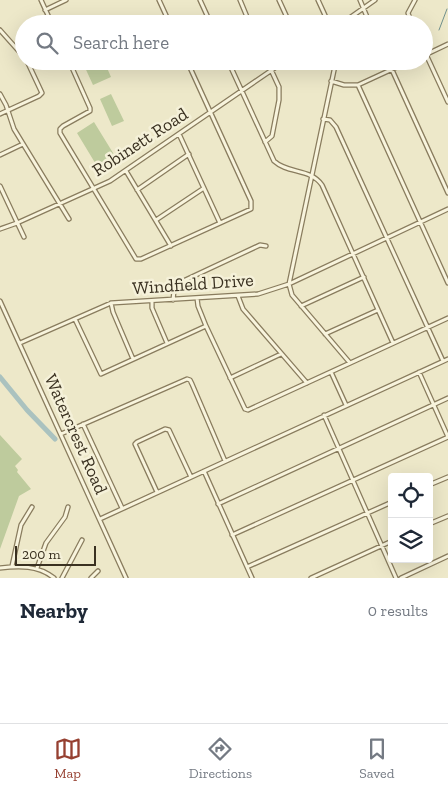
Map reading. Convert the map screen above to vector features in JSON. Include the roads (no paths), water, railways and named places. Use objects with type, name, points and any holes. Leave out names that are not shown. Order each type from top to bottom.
[{"type":"street","points":[[41,0],[48,15]]},
{"type":"street","points":[[45,10],[66,0]]},
{"type":"street","points":[[159,0],[166,15]]},
{"type":"street","points":[[200,0],[207,15]]},
{"type":"street","points":[[240,0],[246,15]]},
{"type":"street","points":[[279,0],[286,15]]},
{"type":"street","points":[[318,0],[325,15]]},
{"type":"street","points":[[360,0],[367,15]]},
{"type":"street","points":[[354,15],[375,0]]},
{"type":"street","points":[[408,15],[415,0]]},
{"type":"street","points":[[0,30],[15,47]]},
{"type":"street","points":[[433,50],[448,44]]},
{"type":"street","points":[[0,114],[42,93],[31,70]]},
{"type":"street","points":[[73,70],[90,111],[63,126],[60,133],[136,258],[141,259],[251,209],[251,201],[191,70]]},
{"type":"street","points":[[232,70],[272,158],[284,168],[312,175],[322,185],[393,343]]},
{"type":"street","points":[[265,142],[272,136],[279,100],[278,87],[272,70]]},
{"type":"street","name":"Robinett Road","points":[[0,229],[93,189],[126,171],[272,70]]},
{"type":"street","points":[[334,70],[289,284],[292,295],[350,363]]},
{"type":"street","points":[[332,81],[344,85],[358,85],[391,70],[448,193]]},
{"type":"street","points":[[433,70],[448,102]]},
{"type":"street","points":[[358,85],[448,283]]},
{"type":"street","points":[[0,94],[8,110],[14,130],[68,218]]},
{"type":"street","points":[[323,119],[330,120],[336,127],[443,361]]},
{"type":"street","points":[[179,134],[220,223]]},
{"type":"street","points":[[0,155],[23,144]]},
{"type":"street","points":[[137,190],[188,154]]},
{"type":"street","points":[[126,171],[171,246]]},
{"type":"street","points":[[0,186],[24,237]]},
{"type":"street","points":[[156,220],[204,188]]},
{"type":"street","name":"Windfield Drive","points":[[20,343],[111,304],[258,294],[289,284],[448,209]]},
{"type":"street","points":[[173,300],[174,291],[181,282],[260,245],[266,246]]},
{"type":"street","points":[[301,306],[364,277]]},
{"type":"street","points":[[238,296],[243,309],[307,383]]},
{"type":"street","points":[[198,298],[198,306],[206,326],[245,409],[248,410],[448,318]]},
{"type":"street","name":"Watercrest Road","points":[[0,301],[126,578]]},
{"type":"street","points":[[152,301],[152,308],[167,343]]},
{"type":"street","points":[[111,304],[133,359]]},
{"type":"street","points":[[325,334],[378,310]]},
{"type":"street","points":[[74,319],[100,374],[206,326]]},
{"type":"street","points":[[230,378],[281,354]]},
{"type":"street","points":[[100,519],[448,359]]},
{"type":"street","points":[[331,372],[346,405]]},
{"type":"street","points":[[232,536],[448,437],[419,372]]},
{"type":"street","points":[[61,434],[187,379],[192,384],[226,461]]},
{"type":"street","points":[[218,504],[339,450],[448,398]]},
{"type":"street","points":[[324,415],[396,578]]},
{"type":"street","points":[[83,424],[122,508]]},
{"type":"street","points":[[157,492],[136,444],[165,429],[169,430],[191,477]]},
{"type":"street","points":[[204,471],[252,578]]},
{"type":"street","points":[[433,483],[448,477]]},
{"type":"street","points":[[247,567],[388,504]]},
{"type":"street","points":[[12,566],[21,525],[32,507]]},
{"type":"street","points":[[37,568],[46,543],[65,517],[68,507]]},
{"type":"street","points":[[433,522],[448,516]]},
{"type":"street","points":[[62,578],[82,540]]},
{"type":"street","points":[[311,578],[388,543]]},
{"type":"street","points":[[401,578],[448,556]]},
{"type":"street","points":[[0,568],[12,566],[37,568],[54,578]]},
{"type":"street","points":[[91,578],[98,571]]},
{"type":"waterway","points":[[439,30],[447,9]]},
{"type":"waterway","points":[[0,377],[27,410],[55,439]]}]
